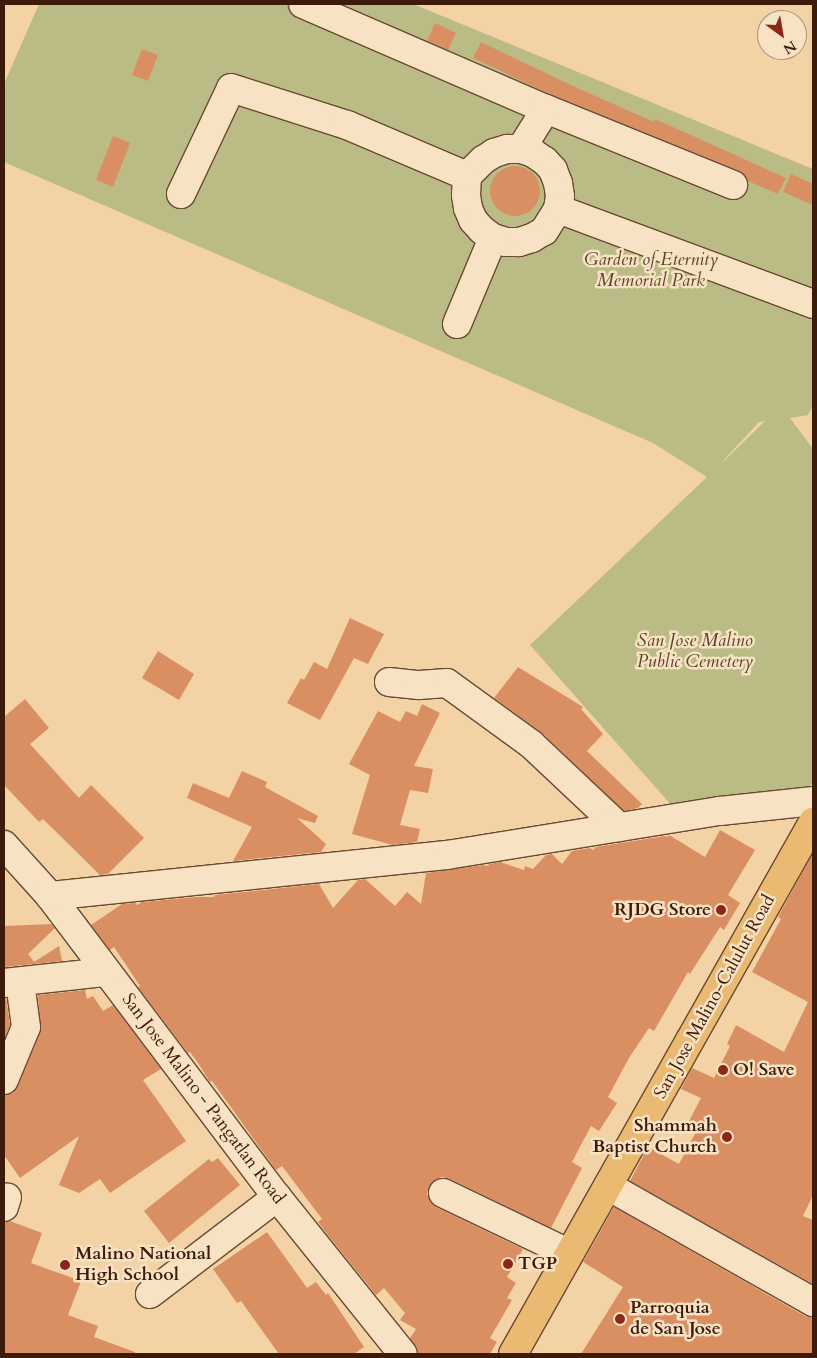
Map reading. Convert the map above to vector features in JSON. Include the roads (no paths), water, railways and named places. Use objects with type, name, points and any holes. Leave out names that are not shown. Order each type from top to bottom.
[{"type":"main road","name":"San Jose Malino-Calulut Road","points":[[513,1354],[568,1253],[608,1186],[813,822]]},
{"type":"street","points":[[303,4],[546,109],[733,185]]},
{"type":"street","points":[[180,194],[231,88],[347,125],[466,176]]},
{"type":"street","points":[[521,149],[546,109]]},
{"type":"street","points":[[521,149],[533,153],[545,161],[553,170],[560,196],[558,209],[544,231],[532,238],[519,242],[506,242],[493,238],[473,220],[468,208],[466,176],[483,160],[494,153],[521,149]]},
{"type":"street","points":[[558,209],[813,304]]},
{"type":"street","points":[[457,324],[493,238]]},
{"type":"street","points":[[389,682],[419,685],[447,683],[531,744],[619,827]]},
{"type":"street","points":[[50,896],[456,854],[720,811],[813,801]]},
{"type":"street","name":"San Jose Malino - Pangatlan Road","points":[[4,845],[50,896],[277,1197],[403,1354]]},
{"type":"street","points":[[4,1080],[26,1027],[12,983],[106,972]]},
{"type":"street","points":[[608,1186],[813,1302]]},
{"type":"street","points":[[443,1193],[568,1253]]},
{"type":"street","points":[[150,1294],[277,1197]]},
{"type":"place","name":"RJDG Store","points":[[721,910]]},
{"type":"place","name":"O! Save","points":[[723,1070]]},
{"type":"place","name":"Shammah Baptist Church","points":[[727,1137]]},
{"type":"place","name":"TGP","points":[[508,1264]]},
{"type":"place","name":"Malino National High School","points":[[65,1265]]},
{"type":"place","name":"Parroquia de San Jose","points":[[620,1319]]},
{"type":"park label","name":"Garden of Eternity Memorial Park","points":[[651,271]]},
{"type":"park label","name":"San Jose Malino Public Cemetery","points":[[695,652]]}]
